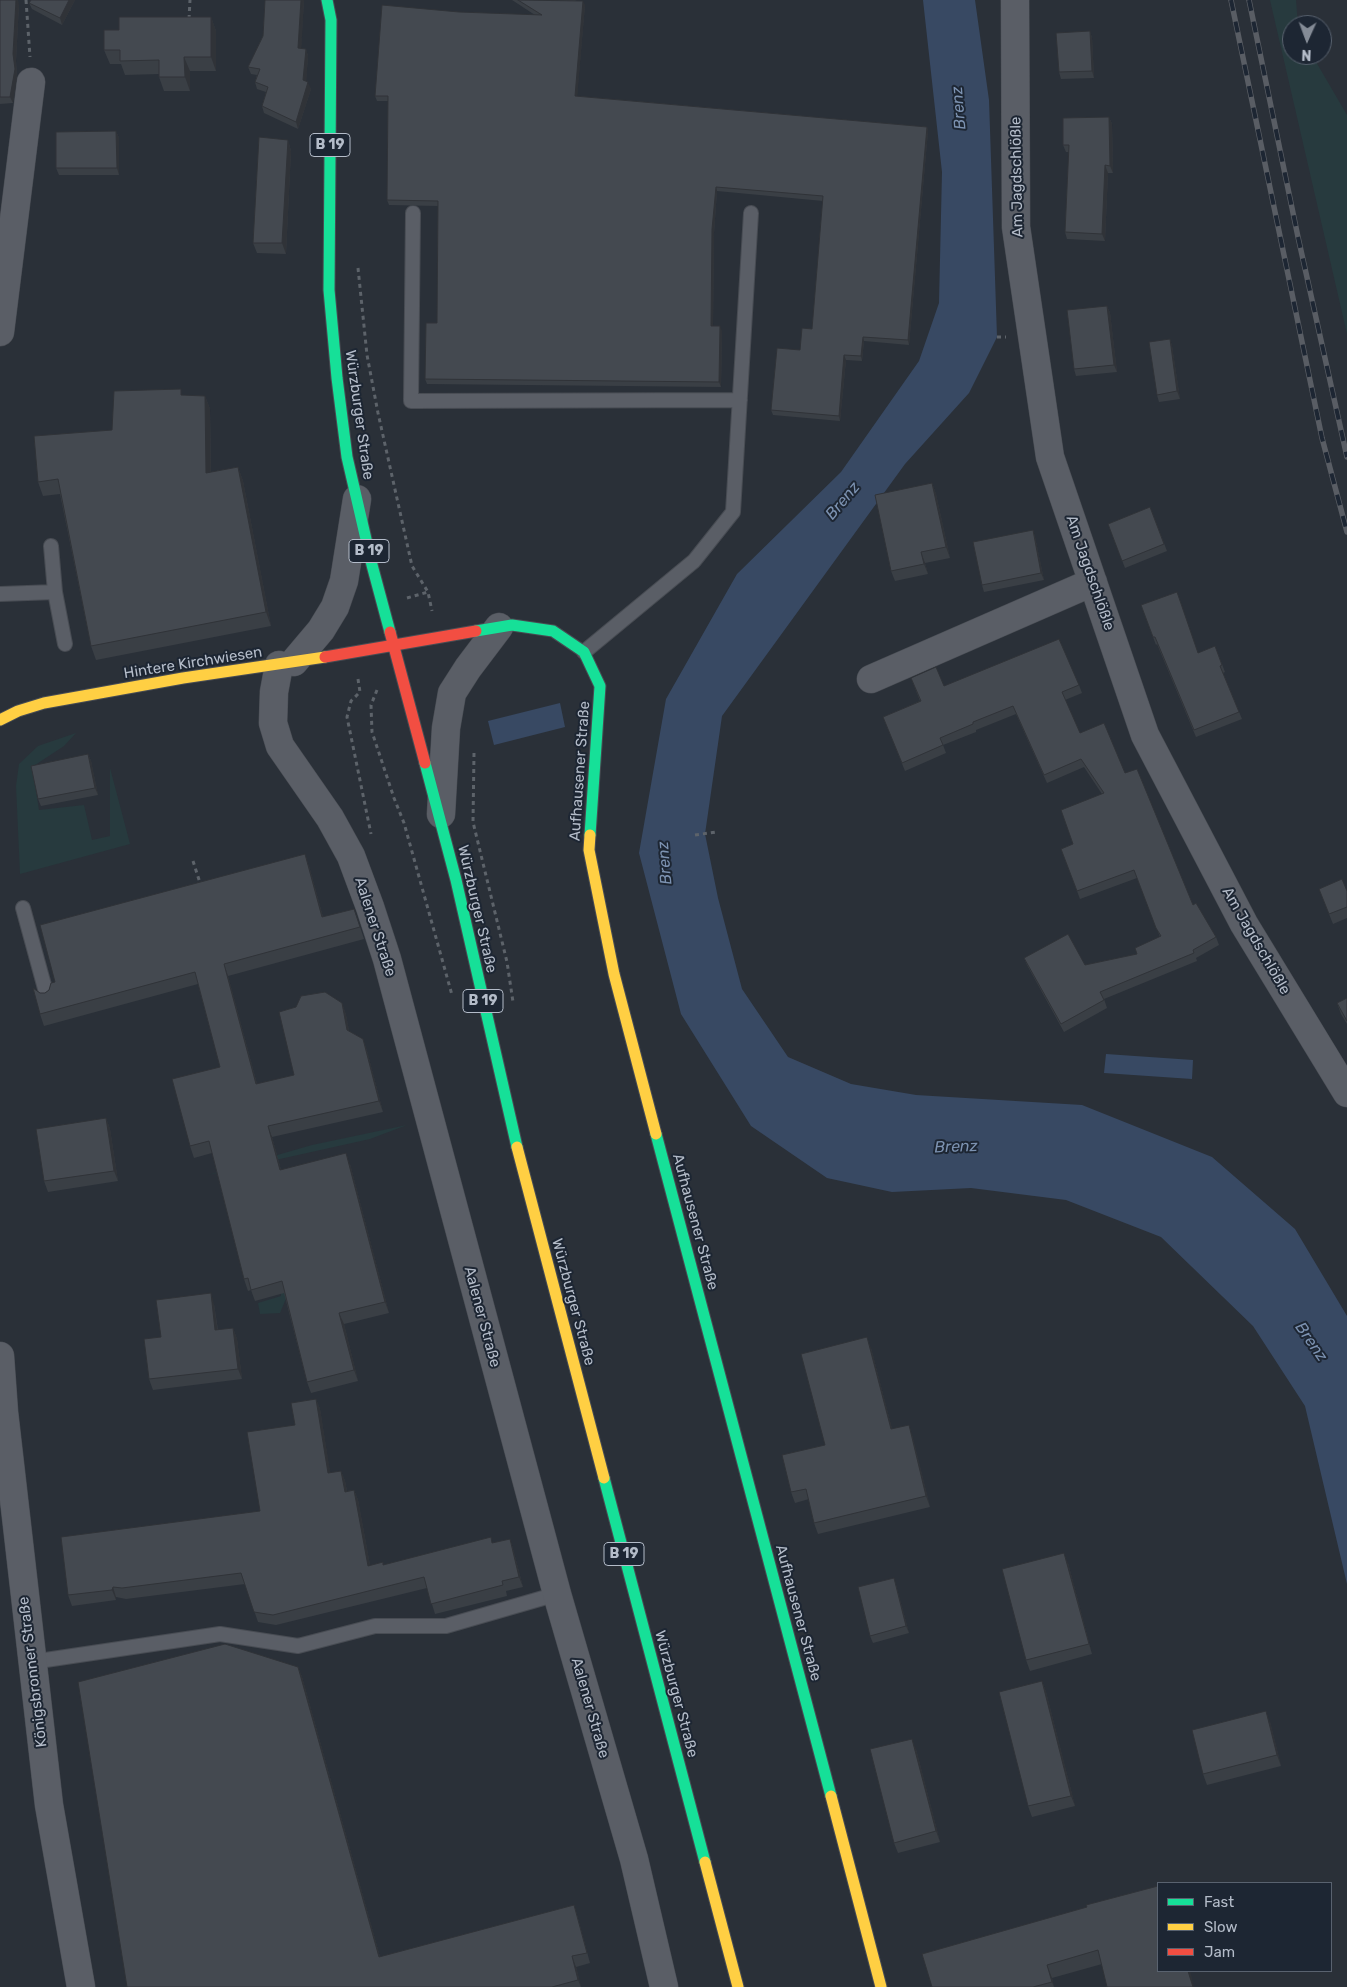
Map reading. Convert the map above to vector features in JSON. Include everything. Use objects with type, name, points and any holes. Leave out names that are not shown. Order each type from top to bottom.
[{"type":"main road","name":"Würzburger Straße","points":[[327,0],[332,20],[329,290],[337,378],[346,447],[372,565],[441,818],[510,1122],[738,1987]]},
{"type":"main road","name":"Aufhausener Straße","points":[[393,644],[512,625],[553,630],[584,652],[600,686],[589,850],[614,974],[881,1987]]},
{"type":"main road","name":"Hintere Kirchwiesen","points":[[0,720],[18,711],[44,703],[393,644]]},
{"type":"street","name":"Am Jagdschlößle","points":[[1015,0],[1016,227],[1050,457],[1146,735],[1244,924],[1347,1093]]},
{"type":"street","points":[[0,332],[31,82]]},
{"type":"street","points":[[287,663],[321,630],[335,607],[344,581],[357,498]]},
{"type":"street","points":[[871,679],[1093,582]]},
{"type":"street","points":[[441,818],[446,728],[452,693],[499,627]]},
{"type":"street","name":"Aalener Straße","points":[[287,663],[274,692],[273,723],[275,731],[280,746],[330,818],[351,856],[387,959],[557,1594],[634,1859],[664,1987]]},
{"type":"street","name":"Königsbronner Straße","points":[[0,1356],[6,1481],[32,1662],[49,1805],[81,1987]]},
{"type":"lane","points":[[413,213],[411,401],[740,400]]},
{"type":"lane","points":[[584,652],[694,561],[732,512],[751,213]]},
{"type":"lane","points":[[51,546],[55,592],[66,644]]},
{"type":"lane","points":[[0,594],[55,592]]},
{"type":"lane","points":[[23,908],[47,996]]},
{"type":"lane","points":[[32,1662],[220,1634],[298,1646],[375,1626],[446,1626],[557,1594]]},
{"type":"path","points":[[26,0],[31,82]]},
{"type":"path","points":[[189,19],[190,0]]},
{"type":"path","points":[[358,263],[366,355],[378,413],[412,566],[428,592]]},
{"type":"path","points":[[354,651],[360,692],[351,701],[347,717],[372,840]]},
{"type":"path","points":[[695,835],[716,832]]},
{"type":"path","points":[[193,861],[201,888]]},
{"type":"green space","points":[[1270,0],[1296,0],[1297,15],[1282,15],[1282,52]]},
{"type":"green space","points":[[1285,65],[1318,65],[1347,115],[1347,334]]},
{"type":"green space","points":[[76,733],[64,746],[32,767],[39,810],[84,805],[92,840],[110,836],[110,768],[130,844],[20,874],[16,786],[19,764],[38,746]]},
{"type":"green space","points":[[407,1125],[370,1139],[208,1175],[312,1145]]},
{"type":"green space","points":[[280,1285],[287,1296],[280,1313],[260,1314],[258,1303],[281,1296]]},
{"type":"water","name":"Brenz","points":[[923,0],[975,0],[989,100],[997,337],[969,393],[905,464],[722,716],[705,834],[718,898],[742,989],[788,1057],[851,1084],[916,1095],[1082,1105],[1212,1157],[1295,1229],[1347,1316],[1347,1584],[1305,1406],[1253,1326],[1161,1237],[1066,1200],[971,1188],[892,1192],[827,1178],[751,1126],[681,1014],[639,853],[666,699],[737,574],[841,472],[919,361],[939,303],[942,172]]},
{"type":"water","points":[[560,703],[565,727],[494,745],[488,721]]},
{"type":"water","points":[[1106,1054],[1193,1060],[1192,1079],[1104,1073]]},
{"type":"building","points":[[0,0],[16,0],[13,54],[15,69],[10,97],[0,97]]},
{"type":"building","points":[[31,0],[69,0],[60,18],[29,3]]},
{"type":"building","points":[[265,0],[301,0],[298,48],[306,49],[303,80],[308,82],[296,122],[262,106],[268,87],[255,82],[260,69],[248,67],[263,36]]},
{"type":"building","points":[[518,0],[583,1],[575,96],[927,127],[908,340],[863,337],[861,356],[844,355],[839,416],[771,410],[777,348],[800,350],[802,328],[812,329],[823,196],[716,187],[712,229],[711,326],[720,326],[719,382],[425,379],[426,323],[437,323],[438,201],[387,200],[388,96],[375,96],[382,5],[459,12],[542,15]]},
{"type":"building","points":[[119,17],[211,17],[211,57],[184,57],[185,77],[159,77],[159,60],[120,61],[120,50],[104,50],[104,30],[119,30]]},
{"type":"building","points":[[1090,31],[1092,71],[1059,72],[1056,33]]},
{"type":"building","points":[[1109,117],[1110,166],[1105,165],[1102,234],[1065,232],[1069,145],[1063,145],[1063,118]]},
{"type":"building","points":[[116,131],[117,168],[56,168],[56,132]]},
{"type":"building","points":[[259,137],[288,140],[282,243],[253,243]]},
{"type":"building","points":[[1107,306],[1114,365],[1074,369],[1067,310]]},
{"type":"building","points":[[1170,339],[1177,391],[1157,395],[1149,342]]},
{"type":"building","points":[[181,389],[181,395],[205,396],[206,473],[238,467],[266,612],[91,646],[58,479],[38,482],[34,436],[112,430],[114,391]]},
{"type":"building","points":[[932,483],[946,547],[921,552],[924,564],[891,571],[875,495]]},
{"type":"building","points":[[1150,507],[1164,544],[1122,561],[1108,524]]},
{"type":"building","points":[[1033,530],[1041,573],[982,585],[973,542]]},
{"type":"building","points":[[1177,592],[1198,653],[1215,646],[1222,665],[1220,666],[1239,712],[1194,730],[1141,605]]},
{"type":"building","points":[[1059,639],[1079,685],[1062,692],[1080,733],[1104,723],[1125,773],[1137,769],[1193,905],[1196,903],[1216,937],[1193,950],[1194,953],[1100,992],[1104,1000],[1061,1024],[1024,958],[1068,934],[1085,965],[1137,954],[1135,948],[1161,936],[1156,928],[1134,870],[1077,891],[1061,849],[1073,844],[1061,810],[1104,793],[1081,759],[1044,775],[1013,706],[940,738],[943,745],[902,763],[883,717],[921,701],[911,678],[936,667],[944,686]]},
{"type":"building","points":[[88,754],[95,788],[38,799],[31,766]]},
{"type":"building","points":[[305,854],[322,917],[354,909],[360,927],[224,964],[256,1084],[294,1075],[279,1012],[296,1007],[301,996],[325,992],[342,1003],[347,1030],[363,1039],[379,1101],[268,1126],[280,1170],[346,1153],[385,1302],[339,1313],[354,1370],[307,1382],[282,1281],[251,1290],[248,1278],[244,1279],[209,1141],[190,1146],[172,1079],[220,1067],[195,972],[40,1014],[33,988],[40,993],[45,993],[49,990],[51,983],[55,982],[40,925]]},
{"type":"building","points":[[1342,879],[1347,891],[1347,907],[1329,914],[1319,889]]},
{"type":"building","points":[[1347,998],[1347,1021],[1337,1003]]},
{"type":"building","points":[[106,1118],[114,1171],[44,1181],[36,1129]]},
{"type":"building","points":[[211,1293],[215,1330],[233,1328],[238,1369],[149,1379],[144,1339],[161,1337],[156,1300]]},
{"type":"building","points":[[867,1337],[891,1429],[909,1425],[926,1496],[814,1523],[806,1489],[791,1492],[782,1455],[825,1445],[801,1354]]},
{"type":"building","points":[[316,1399],[328,1473],[341,1471],[345,1492],[354,1490],[368,1566],[383,1562],[383,1565],[491,1537],[492,1543],[510,1539],[519,1577],[502,1581],[503,1585],[431,1604],[424,1577],[273,1615],[254,1612],[241,1573],[122,1588],[113,1587],[112,1590],[68,1595],[61,1537],[260,1511],[247,1432],[295,1425],[291,1403]]},
{"type":"building","points":[[1064,1553],[1089,1644],[1026,1660],[1002,1569]]},
{"type":"building","points":[[894,1578],[906,1626],[870,1636],[858,1587]]},
{"type":"building","points":[[225,1644],[298,1667],[379,1957],[574,1905],[587,1953],[572,1956],[578,1980],[552,1987],[127,1987],[78,1682]]},
{"type":"building","points":[[1042,1681],[1071,1796],[1028,1806],[999,1692]]},
{"type":"building","points":[[1266,1711],[1277,1755],[1203,1774],[1192,1730]]},
{"type":"building","points":[[912,1739],[936,1831],[894,1843],[870,1749]]},
{"type":"building","points":[[1157,1886],[1157,1972],[1188,1972],[1193,1987],[1107,1987],[1098,1950],[1047,1965],[1052,1982],[1033,1987],[932,1987],[922,1954],[1087,1907],[1086,1905]]},
{"type":"railway","points":[[1231,0],[1322,438],[1347,532]]},
{"type":"railway","points":[[1249,0],[1298,237],[1347,457]]},
{"type":"traffic: fast","points":[[327,0],[331,20],[329,290],[337,378],[347,457],[390,632]]},
{"type":"traffic: fast","points":[[476,631],[512,625],[553,631],[584,652],[600,686],[590,835]]},
{"type":"traffic: fast","points":[[425,763],[456,880],[517,1147]]},
{"type":"traffic: fast","points":[[656,1134],[831,1796]]},
{"type":"traffic: fast","points":[[604,1478],[705,1862]]},
{"type":"traffic: slow","points":[[0,720],[18,711],[44,703],[183,678],[325,657]]},
{"type":"traffic: slow","points":[[590,835],[589,850],[614,974],[656,1134]]},
{"type":"traffic: slow","points":[[517,1147],[604,1478]]},
{"type":"traffic: slow","points":[[831,1796],[881,1987]]},
{"type":"traffic: slow","points":[[705,1862],[738,1987]]},
{"type":"traffic: jam","points":[[325,657],[476,631]]},
{"type":"traffic: jam","points":[[390,632],[425,763]]}]
